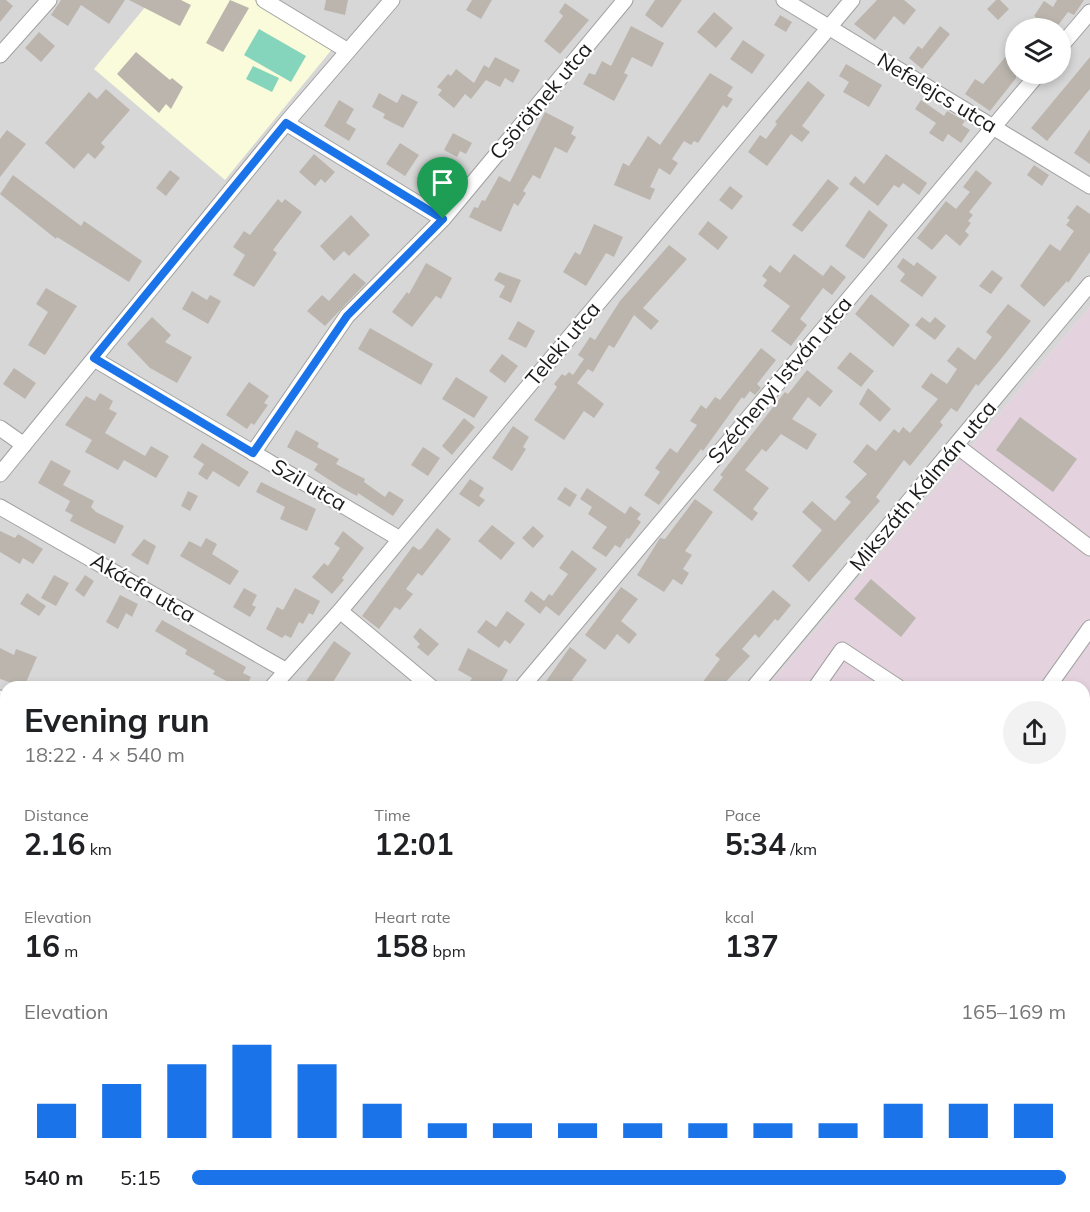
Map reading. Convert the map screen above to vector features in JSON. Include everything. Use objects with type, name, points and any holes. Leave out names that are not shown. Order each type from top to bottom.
[{"type":"street","points":[[0,55],[49,0]]},
{"type":"street","points":[[264,0],[348,51]]},
{"type":"street","points":[[0,474],[286,123],[392,0]]},
{"type":"street","name":"Csörötnek utca","points":[[253,453],[347,316],[443,219],[625,0]]},
{"type":"street","name":"Nefelejcs utca","points":[[784,0],[1090,186]]},
{"type":"street","name":"Teleki utca","points":[[277,681],[340,611],[852,0]]},
{"type":"street","points":[[1071,34],[1090,12]]},
{"type":"street","name":"Széchenyi István utca","points":[[527,681],[1030,84]]},
{"type":"street","points":[[286,123],[443,219]]},
{"type":"street","name":"Mikszáth Kálmán utca","points":[[759,681],[1090,284]]},
{"type":"street","name":"Szil utca","points":[[94,358],[400,538]]},
{"type":"street","points":[[0,428],[24,445]]},
{"type":"street","points":[[957,446],[1090,548]]},
{"type":"street","name":"Akácfa utca","points":[[0,507],[285,670]]},
{"type":"street","points":[[340,611],[424,681]]},
{"type":"street","points":[[1052,681],[1090,628]]},
{"type":"street","points":[[820,681],[842,650],[889,681]]},
{"type":"shaded area","points":[[0,0],[151,0],[146,9],[333,48],[254,0],[1090,0],[1090,307],[772,681],[0,681]]},
{"type":"shaded area","points":[[151,0],[254,0],[333,48],[225,180],[94,69]]},
{"type":"shaded area","points":[[1090,307],[1090,681],[772,681]]},
{"type":"green space","points":[[259,29],[306,56],[291,82],[244,55]]},
{"type":"green space","points":[[253,66],[279,78],[272,92],[246,79]]},
{"type":"building","points":[[0,0],[6,0],[13,6],[0,22]]},
{"type":"building","points":[[61,0],[125,0],[109,24],[81,5],[68,26],[51,15]]},
{"type":"building","points":[[129,0],[181,0],[191,5],[180,26]]},
{"type":"building","points":[[230,0],[249,8],[223,52],[206,43]]},
{"type":"building","points":[[326,0],[348,0],[345,15],[324,10]]},
{"type":"building","points":[[472,0],[492,0],[481,19],[466,10]]},
{"type":"building","points":[[655,0],[682,0],[662,28],[645,15]]},
{"type":"building","points":[[877,0],[904,0],[916,10],[904,25],[894,16],[875,40],[854,24]]},
{"type":"building","points":[[996,0],[1000,0],[1009,9],[998,20],[987,9]]},
{"type":"building","points":[[1057,0],[1084,0],[1074,15],[1068,12],[1064,18],[1037,18],[1034,16],[1044,1],[1053,7]]},
{"type":"building","points":[[565,3],[589,20],[560,54],[544,41],[563,16],[559,12]]},
{"type":"building","points":[[714,12],[733,28],[716,48],[697,32]]},
{"type":"building","points":[[780,15],[792,22],[786,32],[774,25]]},
{"type":"building","points":[[631,26],[664,43],[652,67],[632,57],[624,73],[628,75],[614,101],[583,84],[589,73],[595,75],[602,61],[611,66]]},
{"type":"building","points":[[940,26],[950,34],[922,69],[909,58],[918,46],[922,49]]},
{"type":"building","points":[[39,32],[55,46],[41,62],[25,48]]},
{"type":"building","points":[[743,40],[765,55],[752,74],[730,59]]},
{"type":"building","points":[[136,52],[170,80],[172,78],[183,87],[171,109],[166,104],[159,113],[117,74]]},
{"type":"building","points":[[495,57],[520,70],[513,83],[505,78],[500,87],[486,80],[471,99],[465,94],[454,108],[438,95],[442,90],[437,87],[448,74],[451,76],[456,69],[474,83],[484,65],[489,68]]},
{"type":"building","points":[[1005,57],[1005,84],[1011,84],[990,111],[965,94],[975,79],[983,84]]},
{"type":"building","points":[[1090,57],[1090,89],[1047,141],[1031,128],[1068,84],[1071,84],[1071,80]]},
{"type":"building","points":[[846,64],[882,85],[869,107],[843,92],[849,82],[839,76]]},
{"type":"building","points":[[710,73],[733,87],[727,96],[733,99],[727,108],[723,105],[698,143],[694,141],[691,145],[684,141],[672,159],[678,163],[670,175],[659,168],[650,187],[655,189],[650,200],[614,185],[623,163],[629,166],[648,136],[660,145]]},
{"type":"building","points":[[808,81],[825,95],[802,126],[810,132],[802,142],[791,134],[767,166],[748,152],[760,135],[766,139],[777,124],[775,122]]},
{"type":"building","points":[[106,89],[130,110],[101,143],[105,147],[95,159],[88,153],[74,169],[45,143],[89,92],[97,99]]},
{"type":"building","points":[[379,93],[397,103],[402,94],[418,102],[403,128],[383,118],[385,114],[372,107]]},
{"type":"building","points":[[339,100],[354,109],[346,123],[356,129],[349,141],[324,126]]},
{"type":"building","points":[[921,100],[944,116],[947,111],[965,121],[962,125],[970,130],[961,143],[948,134],[943,142],[929,133],[936,123],[915,109]]},
{"type":"building","points":[[545,112],[574,127],[571,134],[576,137],[567,153],[555,147],[540,179],[533,175],[523,191],[526,193],[518,206],[514,203],[501,232],[469,217],[474,207],[478,208],[482,200],[485,201],[499,176],[510,182]]},
{"type":"building","points":[[1090,129],[1090,164],[1074,153]]},
{"type":"building","points":[[7,130],[26,144],[0,177],[0,139]]},
{"type":"building","points":[[453,133],[472,143],[466,154],[460,151],[457,157],[444,150]]},
{"type":"building","points":[[400,143],[419,155],[405,176],[386,164]]},
{"type":"building","points":[[314,154],[335,172],[325,183],[321,179],[315,186],[299,172]]},
{"type":"building","points":[[886,154],[927,183],[919,195],[903,183],[899,188],[894,185],[878,206],[849,184],[855,176],[864,184]]},
{"type":"building","points":[[1034,165],[1049,175],[1042,186],[1027,175]]},
{"type":"building","points":[[170,170],[180,178],[166,196],[156,188]]},
{"type":"building","points":[[976,170],[992,183],[969,212],[973,215],[965,231],[969,235],[960,246],[946,234],[932,250],[917,238],[946,201],[956,209],[970,192],[963,187]]},
{"type":"building","points":[[13,175],[81,226],[84,221],[142,261],[129,282],[57,237],[56,239],[0,194]]},
{"type":"building","points":[[828,179],[839,188],[802,232],[792,225]]},
{"type":"building","points":[[730,186],[743,196],[732,210],[719,200]]},
{"type":"building","points":[[278,199],[282,203],[285,199],[302,212],[273,250],[277,253],[254,287],[233,275],[245,255],[233,247],[244,231],[250,235]]},
{"type":"building","points":[[1077,205],[1090,214],[1090,252],[1068,283],[1067,281],[1044,307],[1020,286],[1050,244],[1060,251],[1074,231],[1066,225],[1070,220],[1067,218]]},
{"type":"building","points":[[869,210],[888,225],[864,259],[845,246]]},
{"type":"building","points":[[351,215],[370,235],[349,256],[344,251],[334,261],[320,246]]},
{"type":"building","points":[[708,221],[728,237],[718,250],[698,234]]},
{"type":"building","points":[[594,224],[623,237],[614,257],[606,253],[586,286],[563,272],[575,252],[580,255]]},
{"type":"building","points":[[669,245],[687,259],[643,308],[659,321],[651,330],[634,315],[614,348],[609,345],[593,372],[588,369],[577,383],[604,404],[594,418],[584,411],[564,440],[534,420],[557,387],[554,384],[562,374],[565,376],[569,372],[573,375],[584,359],[578,355],[590,337],[595,340],[620,301]]},
{"type":"building","points":[[794,254],[823,276],[831,265],[846,277],[832,295],[823,288],[800,319],[807,325],[791,346],[771,331],[790,306],[763,286],[767,280],[762,276],[770,265],[780,273]]},
{"type":"building","points":[[903,258],[914,266],[917,262],[937,277],[922,297],[900,281],[905,274],[897,267]]},
{"type":"building","points":[[426,263],[452,278],[441,299],[436,296],[412,327],[392,312],[407,292],[409,294]]},
{"type":"building","points":[[992,270],[1003,278],[991,294],[979,286]]},
{"type":"building","points":[[499,272],[521,280],[511,303],[499,297],[505,286],[494,280]]},
{"type":"building","points":[[354,273],[366,283],[325,326],[307,311],[322,295],[329,301]]},
{"type":"building","points":[[46,288],[77,306],[45,355],[28,345],[48,312],[36,304]]},
{"type":"building","points":[[192,291],[207,300],[210,295],[221,301],[208,324],[182,309]]},
{"type":"building","points":[[871,294],[910,325],[893,347],[855,314]]},
{"type":"building","points":[[1008,304],[1031,321],[978,386],[976,384],[957,412],[951,408],[940,422],[943,425],[910,466],[904,460],[876,497],[880,501],[809,582],[792,566],[822,530],[802,512],[812,501],[835,521],[851,502],[845,497],[867,474],[853,462],[867,444],[876,451],[894,429],[899,433],[903,427],[910,433],[938,399],[921,387],[931,373],[947,384],[957,369],[947,361],[958,347],[975,360],[992,337],[986,332]]},
{"type":"building","points":[[152,317],[171,335],[165,342],[192,357],[177,383],[150,368],[127,344]]},
{"type":"building","points":[[922,317],[930,323],[935,317],[946,326],[935,340],[915,325]]},
{"type":"building","points":[[518,321],[535,331],[526,348],[508,339]]},
{"type":"building","points":[[370,328],[433,364],[421,385],[358,349]]},
{"type":"building","points":[[761,348],[776,360],[757,384],[761,388],[755,395],[750,391],[744,399],[742,397],[703,451],[701,449],[659,505],[644,495],[660,472],[655,468],[670,448],[677,453],[697,425],[690,421],[701,405],[706,409],[715,397],[720,400]]},
{"type":"building","points":[[850,352],[874,371],[861,387],[837,368]]},
{"type":"building","points":[[502,354],[518,366],[505,383],[489,371]]},
{"type":"building","points":[[14,368],[36,383],[25,399],[3,384]]},
{"type":"building","points":[[807,370],[833,391],[820,407],[808,397],[792,419],[817,434],[807,450],[781,434],[766,452],[762,449],[745,470],[769,488],[753,509],[758,513],[752,521],[713,490],[723,477],[720,475],[785,392],[788,394]]},
{"type":"building","points":[[456,377],[488,397],[474,418],[442,399]]},
{"type":"building","points":[[249,382],[269,396],[264,403],[268,405],[254,425],[251,423],[247,429],[226,415]]},
{"type":"building","points":[[868,388],[891,409],[880,422],[859,404]]},
{"type":"building","points":[[100,393],[113,401],[109,409],[117,413],[105,433],[145,456],[151,446],[169,456],[156,478],[124,460],[118,470],[85,452],[92,440],[65,425],[86,396],[95,401]]},
{"type":"building","points":[[1020,417],[1077,459],[1053,492],[996,450]]},
{"type":"building","points":[[464,418],[475,427],[452,455],[442,446]]},
{"type":"building","points":[[513,426],[529,437],[523,447],[526,449],[512,471],[492,458]]},
{"type":"building","points":[[296,430],[319,443],[317,447],[339,459],[336,464],[365,479],[364,482],[385,497],[389,491],[404,500],[393,516],[358,493],[357,496],[314,470],[318,464],[287,447]]},
{"type":"building","points":[[202,443],[249,472],[239,487],[213,471],[207,480],[198,474],[204,464],[193,457]]},
{"type":"building","points":[[423,447],[440,458],[428,476],[411,465]]},
{"type":"building","points":[[51,460],[71,471],[63,485],[94,501],[91,507],[96,512],[124,526],[115,544],[70,521],[73,515],[65,511],[70,501],[38,483]]},
{"type":"building","points":[[470,479],[484,488],[479,496],[485,500],[479,507],[459,494]]},
{"type":"building","points":[[261,482],[316,509],[307,531],[280,519],[285,507],[256,492]]},
{"type":"building","points":[[565,487],[577,495],[570,507],[557,499]]},
{"type":"building","points":[[587,488],[625,514],[630,506],[641,514],[637,519],[641,522],[629,539],[627,538],[620,548],[615,545],[606,557],[592,548],[607,527],[588,514],[592,507],[580,499]]},
{"type":"building","points":[[188,491],[198,496],[190,511],[181,506]]},
{"type":"building","points":[[695,499],[713,512],[685,551],[692,555],[683,569],[689,573],[682,585],[673,579],[664,592],[637,575],[660,538],[665,539]]},
{"type":"building","points":[[492,525],[515,543],[501,560],[478,541]]},
{"type":"building","points":[[533,526],[544,536],[533,548],[522,538]]},
{"type":"building","points":[[437,528],[451,539],[422,576],[418,573],[406,589],[413,594],[400,610],[395,607],[379,629],[362,616],[413,546],[419,550],[422,548]]},
{"type":"building","points":[[0,531],[15,538],[18,534],[43,549],[33,564],[23,558],[20,564],[0,552]]},
{"type":"building","points":[[343,531],[364,548],[342,578],[344,580],[332,594],[312,577],[324,563],[328,566],[340,548],[334,544]]},
{"type":"building","points":[[206,538],[217,544],[212,554],[239,571],[230,585],[180,556],[189,541],[201,547]]},
{"type":"building","points":[[144,539],[156,546],[148,565],[131,555]]},
{"type":"building","points":[[572,550],[597,569],[559,616],[546,606],[540,614],[524,601],[531,591],[544,601],[549,594],[552,596],[568,574],[559,568]]},
{"type":"building","points":[[54,575],[69,583],[56,606],[41,598]]},
{"type":"building","points":[[85,575],[94,581],[84,597],[75,590]]},
{"type":"building","points":[[871,579],[916,618],[901,637],[854,599]]},
{"type":"building","points":[[621,587],[638,599],[621,621],[637,634],[629,644],[617,634],[605,650],[585,635]]},
{"type":"building","points":[[244,588],[257,595],[252,605],[256,607],[250,617],[233,607]]},
{"type":"building","points":[[295,588],[320,601],[313,615],[309,613],[303,624],[299,622],[291,638],[285,635],[282,638],[266,629],[277,607],[283,610]]},
{"type":"building","points":[[773,590],[791,605],[778,621],[775,619],[759,638],[755,634],[742,649],[750,656],[727,681],[704,681],[720,659],[715,655]]},
{"type":"building","points":[[27,593],[46,606],[39,616],[20,604]]},
{"type":"building","points":[[120,595],[138,604],[132,617],[126,613],[118,629],[106,622]]},
{"type":"building","points":[[507,611],[525,624],[510,644],[505,640],[499,648],[477,632],[486,620],[496,627]]},
{"type":"building","points":[[162,620],[246,667],[243,673],[251,677],[249,681],[226,681],[213,674],[215,671],[185,654],[187,650],[155,631]]},
{"type":"building","points":[[420,628],[439,644],[428,656],[417,647],[420,644],[413,637]]},
{"type":"building","points":[[334,641],[351,653],[334,681],[306,681]]},
{"type":"building","points":[[570,647],[587,660],[572,680],[574,681],[546,681]]},
{"type":"building","points":[[0,648],[14,655],[16,649],[37,657],[27,681],[0,679]]},
{"type":"building","points":[[468,648],[508,670],[502,681],[470,681],[472,678],[458,670]]},
{"type":"route","points":[[286,123],[443,219],[347,316],[253,453],[94,358],[286,123]]}]
